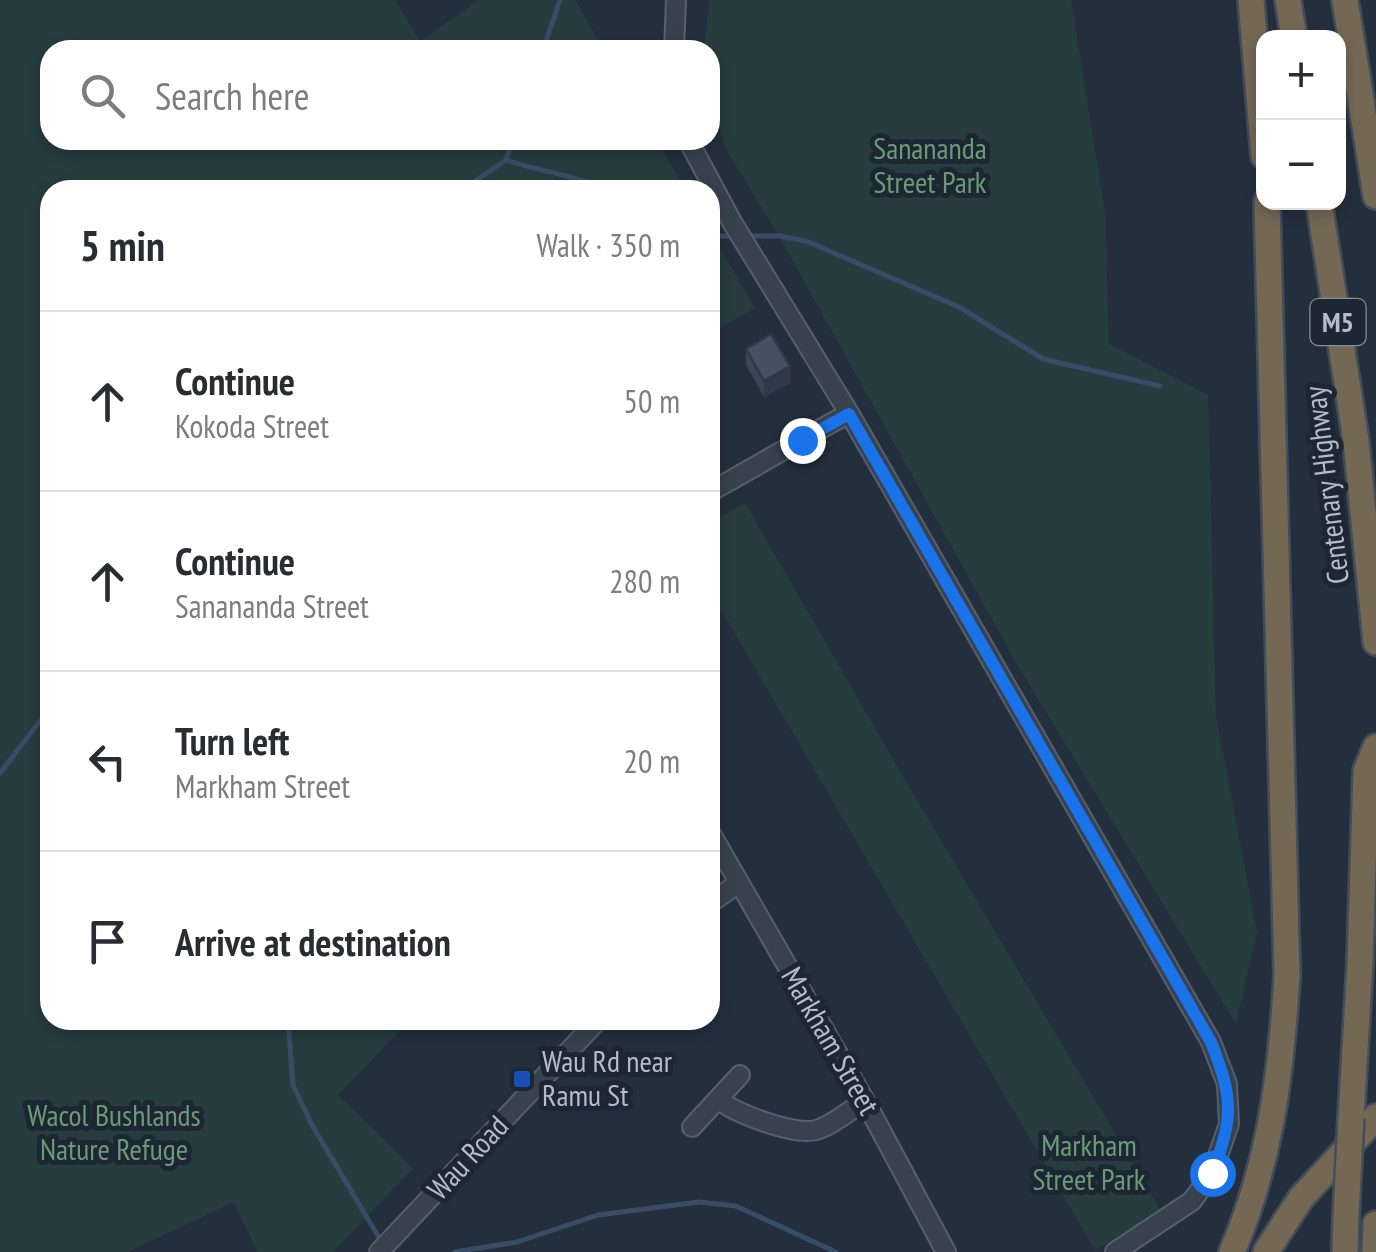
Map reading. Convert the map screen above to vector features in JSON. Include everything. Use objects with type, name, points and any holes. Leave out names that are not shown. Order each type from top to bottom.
[{"type":"highway","points":[[1251,0],[1261,120]]},
{"type":"highway","points":[[1288,0],[1293,30]]},
{"type":"highway","points":[[1346,0],[1376,196]]},
{"type":"highway","points":[[1232,1252],[1269,1141],[1282,1056],[1286,975],[1267,210]]},
{"type":"highway","name":"Centenary Highway","points":[[1320,210],[1356,441],[1376,642]]},
{"type":"highway","points":[[1345,1252],[1346,1216],[1364,1117],[1360,963],[1366,771],[1376,748]]},
{"type":"highway","points":[[1266,1252],[1301,1198],[1364,1117]]},
{"type":"highway","points":[[1375,1252],[1376,1224]]},
{"type":"street","points":[[674,40],[676,0]]},
{"type":"street","points":[[693,150],[709,180]]},
{"type":"street","points":[[720,200],[849,414],[1211,1042],[1228,1084],[1229,1124],[1212,1173],[1192,1201],[1115,1252]]},
{"type":"street","points":[[720,486],[849,414]]},
{"type":"street","name":"Markham Street","points":[[720,850],[946,1252]]},
{"type":"street","points":[[720,896],[739,884]]},
{"type":"street","name":"Wau Road","points":[[379,1252],[589,1030]]},
{"type":"street","points":[[692,1127],[740,1075]]},
{"type":"street","points":[[718,1099],[748,1116],[806,1131],[819,1129],[864,1101]]},
{"type":"green space","name":"Wacol Bushlands Nature Refuge","points":[[0,0],[395,0],[419,40],[40,40],[40,150],[663,150],[680,180],[40,180],[40,1030],[400,1030],[338,1095],[413,1168],[333,1252],[257,1252],[234,1202],[127,1252],[0,1252]]},
{"type":"green space","name":"Wacol Bushlands Nature Refuge","points":[[479,0],[575,0],[598,40],[421,40]]},
{"type":"green space","name":"Sanananda Street Park","points":[[710,0],[1071,0],[1105,212],[1109,344],[1208,395],[1216,716],[1257,932],[1236,1024],[1018,666],[779,236],[726,149],[720,131],[720,40],[704,40]]},
{"type":"green space","points":[[720,248],[755,308],[720,328]]},
{"type":"green space","name":"Markham Street Park","points":[[745,503],[1161,1211],[1095,1250],[720,608],[720,517]]},
{"type":"building","points":[[771,334],[790,366],[764,381],[746,349]]},
{"type":"waterway","points":[[546,40],[560,0]]},
{"type":"waterway","points":[[477,180],[506,160],[510,150]]},
{"type":"waterway","points":[[506,160],[582,180]]},
{"type":"waterway","points":[[720,236],[734,237]]},
{"type":"waterway","points":[[745,236],[806,241],[959,307],[1043,359],[1160,386]]},
{"type":"waterway","points":[[0,773],[40,721]]},
{"type":"waterway","points":[[289,1030],[293,1085],[312,1125],[381,1241]]},
{"type":"waterway","points":[[455,1252],[517,1242],[598,1215],[699,1202],[736,1206],[836,1252]]},
{"type":"place","name":"Wau Rd near Ramu St","points":[[522,1079]]},
{"type":"route","points":[[802,440],[849,414],[1211,1042],[1228,1084],[1229,1124],[1212,1173]]}]
